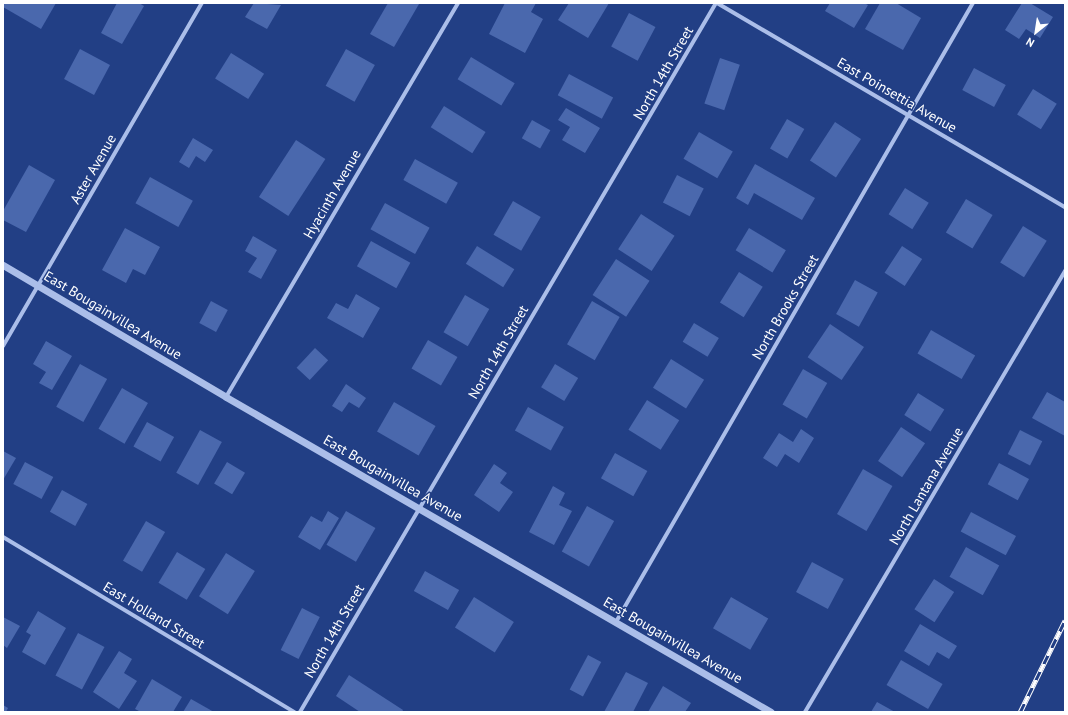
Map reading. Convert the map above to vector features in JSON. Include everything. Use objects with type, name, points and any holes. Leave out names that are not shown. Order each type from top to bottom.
[{"type":"street","name":"Aster Avenue","points":[[3,346],[202,3]]},
{"type":"street","name":"Hyacinth Avenue","points":[[226,397],[458,3]]},
{"type":"street","name":"East Poinsettia Avenue","points":[[716,3],[909,114],[1065,207]]},
{"type":"street","name":"North 14th Street","points":[[300,712],[716,3]]},
{"type":"street","name":"North Brooks Street","points":[[616,622],[973,3]]},
{"type":"street","name":"East Bougainvillea Avenue","points":[[3,265],[226,397],[771,712]]},
{"type":"street","name":"North Lantana Avenue","points":[[806,712],[1065,271]]},
{"type":"street","name":"East Holland Street","points":[[3,537],[294,712]]},
{"type":"building","points":[[3,3],[56,3],[41,29],[3,7]]},
{"type":"building","points":[[117,3],[139,3],[144,6],[122,44],[101,33]]},
{"type":"building","points":[[254,3],[281,5],[267,29],[245,17]]},
{"type":"building","points":[[388,3],[419,4],[394,47],[370,34]]},
{"type":"building","points":[[505,3],[536,3],[531,12],[543,19],[525,53],[489,34]]},
{"type":"building","points":[[569,3],[609,3],[588,38],[558,20]]},
{"type":"building","points":[[830,3],[864,3],[868,5],[854,28],[825,11]]},
{"type":"building","points":[[880,3],[896,3],[921,18],[903,50],[865,29]]},
{"type":"building","points":[[1022,3],[1030,3],[1053,17],[1040,38],[1026,29],[1019,39],[1005,30]]},
{"type":"building","points":[[629,13],[655,27],[638,61],[611,47]]},
{"type":"building","points":[[80,49],[110,65],[94,95],[64,79]]},
{"type":"building","points":[[346,49],[375,65],[355,102],[326,86]]},
{"type":"building","points":[[231,53],[264,74],[248,99],[215,78]]},
{"type":"building","points":[[471,57],[515,83],[501,106],[458,79]]},
{"type":"building","points":[[720,58],[740,65],[724,110],[704,103]]},
{"type":"building","points":[[974,68],[1006,85],[994,107],[962,90]]},
{"type":"building","points":[[569,74],[613,97],[602,119],[558,95]]},
{"type":"building","points":[[1033,89],[1057,104],[1041,129],[1017,114]]},
{"type":"building","points":[[444,106],[486,132],[472,153],[431,127]]},
{"type":"building","points":[[566,108],[600,128],[585,153],[562,140],[570,127],[558,120]]},
{"type":"building","points":[[787,119],[804,129],[787,158],[770,148]]},
{"type":"building","points":[[532,120],[550,130],[540,149],[522,138]]},
{"type":"building","points":[[835,122],[861,139],[836,177],[810,161]]},
{"type":"building","points":[[699,132],[733,152],[717,178],[684,159]]},
{"type":"building","points":[[193,138],[213,150],[205,162],[196,156],[189,168],[179,162]]},
{"type":"building","points":[[296,140],[325,159],[288,216],[259,197]]},
{"type":"building","points":[[415,159],[458,183],[446,204],[403,180]]},
{"type":"building","points":[[755,164],[815,198],[802,220],[754,193],[748,205],[736,198]]},
{"type":"building","points":[[29,165],[55,180],[26,232],[3,220],[3,211]]},
{"type":"building","points":[[677,175],[704,189],[690,216],[663,203]]},
{"type":"building","points":[[150,177],[193,201],[178,227],[135,203]]},
{"type":"building","points":[[905,188],[929,203],[912,229],[889,214]]},
{"type":"building","points":[[966,199],[993,215],[972,248],[946,232]]},
{"type":"building","points":[[513,201],[541,217],[521,251],[494,235]]},
{"type":"building","points":[[385,203],[430,228],[415,254],[370,229]]},
{"type":"building","points":[[641,214],[675,236],[652,271],[618,249]]},
{"type":"building","points":[[1023,226],[1047,241],[1024,277],[1000,262]]},
{"type":"building","points":[[125,228],[160,247],[145,275],[133,269],[126,283],[102,270]]},
{"type":"building","points":[[749,228],[786,250],[772,272],[736,250]]},
{"type":"building","points":[[253,236],[277,250],[261,279],[248,272],[257,258],[245,251]]},
{"type":"building","points":[[371,241],[410,263],[396,288],[357,266]]},
{"type":"building","points":[[477,246],[514,269],[503,287],[466,264]]},
{"type":"building","points":[[902,246],[922,259],[905,286],[885,273]]},
{"type":"building","points":[[616,259],[650,281],[626,317],[593,295]]},
{"type":"building","points":[[739,272],[763,287],[744,317],[720,303]]},
{"type":"building","points":[[855,280],[878,293],[859,327],[836,314]]},
{"type":"building","points":[[356,294],[380,308],[363,338],[327,318],[336,303],[348,309]]},
{"type":"building","points":[[465,295],[489,309],[468,346],[444,332]]},
{"type":"building","points":[[211,301],[228,310],[216,332],[199,323]]},
{"type":"building","points":[[592,301],[620,317],[595,360],[567,344]]},
{"type":"building","points":[[694,323],[719,338],[708,357],[683,342]]},
{"type":"building","points":[[830,324],[864,347],[842,380],[808,357]]},
{"type":"building","points":[[931,330],[975,355],[962,379],[918,353]]},
{"type":"building","points":[[428,340],[457,357],[441,386],[412,369]]},
{"type":"building","points":[[46,341],[72,356],[52,390],[39,383],[46,372],[33,364]]},
{"type":"building","points":[[315,348],[328,360],[310,380],[297,368]]},
{"type":"building","points":[[671,359],[704,380],[686,409],[653,388]]},
{"type":"building","points":[[80,364],[107,379],[83,422],[56,407]]},
{"type":"building","points":[[555,364],[578,378],[564,401],[541,387]]},
{"type":"building","points":[[803,369],[827,383],[807,419],[782,405]]},
{"type":"building","points":[[346,384],[366,398],[359,408],[349,402],[342,412],[332,406]]},
{"type":"building","points":[[122,388],[148,403],[124,444],[99,429]]},
{"type":"building","points":[[1047,392],[1065,402],[1065,436],[1032,418]]},
{"type":"building","points":[[918,393],[944,409],[931,431],[904,415]]},
{"type":"building","points":[[647,400],[679,420],[661,450],[628,430]]},
{"type":"building","points":[[394,402],[436,426],[419,455],[377,431]]},
{"type":"building","points":[[528,407],[564,427],[551,450],[515,431]]},
{"type":"building","points":[[147,422],[174,437],[161,462],[133,446]]},
{"type":"building","points":[[901,427],[925,443],[902,477],[878,461]]},
{"type":"building","points":[[801,429],[814,438],[799,463],[785,454],[777,467],[763,458],[779,433],[793,442]]},
{"type":"building","points":[[200,430],[222,442],[198,485],[176,473]]},
{"type":"building","points":[[1020,430],[1042,441],[1030,465],[1008,454]]},
{"type":"building","points":[[3,451],[16,458],[3,480]]},
{"type":"building","points":[[615,453],[647,471],[633,496],[601,478]]},
{"type":"building","points":[[25,462],[53,477],[42,499],[13,484]]},
{"type":"building","points":[[227,462],[245,473],[232,494],[214,483]]},
{"type":"building","points":[[999,463],[1029,479],[1018,500],[988,484]]},
{"type":"building","points":[[494,464],[507,473],[500,483],[513,492],[499,512],[474,495]]},
{"type":"building","points":[[863,469],[892,486],[866,531],[837,514]]},
{"type":"building","points":[[553,486],[565,493],[559,505],[572,511],[554,545],[529,532]]},
{"type":"building","points":[[62,490],[87,504],[75,526],[50,512]]},
{"type":"building","points":[[587,506],[614,521],[589,567],[562,551]]},
{"type":"building","points":[[328,511],[339,518],[320,550],[298,537],[311,516],[322,522]]},
{"type":"building","points":[[346,511],[375,528],[356,562],[327,545]]},
{"type":"building","points":[[971,512],[1016,536],[1006,555],[961,531]]},
{"type":"building","points":[[146,521],[165,532],[142,572],[123,561]]},
{"type":"building","points":[[966,547],[999,565],[983,595],[950,577]]},
{"type":"building","points":[[177,552],[205,569],[187,600],[158,583]]},
{"type":"building","points":[[226,553],[255,571],[228,614],[199,596]]},
{"type":"building","points":[[812,562],[844,579],[828,609],[796,592]]},
{"type":"building","points":[[425,571],[459,590],[448,610],[414,591]]},
{"type":"building","points":[[934,579],[954,592],[935,622],[914,609]]},
{"type":"building","points":[[474,597],[514,622],[495,652],[455,628]]},
{"type":"building","points":[[731,597],[768,618],[750,650],[713,628]]},
{"type":"building","points":[[302,608],[320,617],[298,659],[281,650]]},
{"type":"building","points":[[38,611],[66,628],[45,665],[22,652],[31,635],[26,632]]},
{"type":"building","points":[[3,617],[20,626],[7,648],[3,645]]},
{"type":"building","points":[[920,624],[957,646],[949,659],[937,652],[929,666],[904,651]]},
{"type":"building","points":[[78,633],[104,647],[82,689],[55,675]]},
{"type":"building","points":[[119,651],[132,659],[124,673],[137,681],[119,709],[93,692]]},
{"type":"building","points":[[588,655],[601,662],[583,696],[570,689]]},
{"type":"building","points":[[901,660],[943,684],[928,709],[886,685]]},
{"type":"building","points":[[626,672],[648,683],[633,712],[604,712]]},
{"type":"building","points":[[349,675],[403,710],[402,712],[360,712],[336,696]]},
{"type":"building","points":[[152,679],[182,697],[173,712],[141,712],[135,709]]},
{"type":"building","points":[[663,686],[691,703],[685,712],[648,712]]},
{"type":"building","points":[[191,699],[214,712],[183,712]]},
{"type":"building","points":[[877,702],[895,712],[871,712]]},
{"type":"building","points":[[3,705],[8,708],[6,712],[3,712]]},
{"type":"railway","points":[[1020,712],[1065,620]]}]
